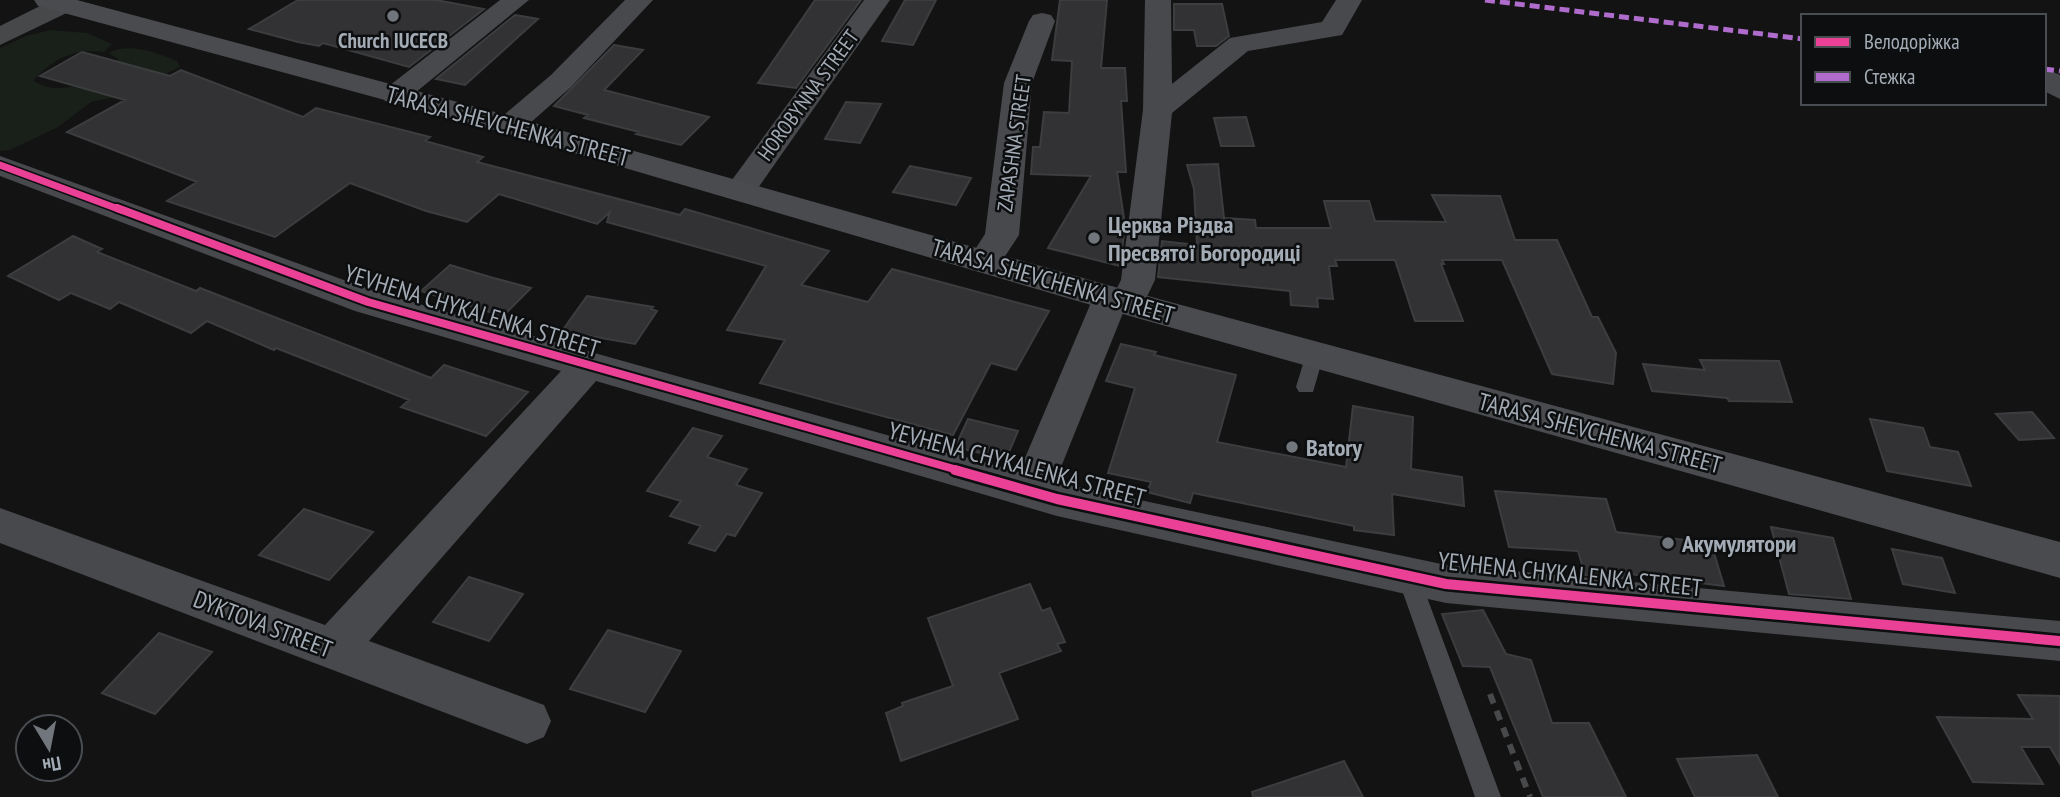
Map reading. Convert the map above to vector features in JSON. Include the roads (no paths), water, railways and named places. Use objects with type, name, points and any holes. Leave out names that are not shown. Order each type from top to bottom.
[{"type":"main road","name":"TARASA SHEVCHENKA STREET","points":[[56,2],[510,125],[1119,300],[1311,371],[2060,559]]},
{"type":"main road","points":[[0,37],[56,2]]},
{"type":"street","points":[[395,95],[516,0]]},
{"type":"street","points":[[510,125],[561,81],[640,0]]},
{"type":"street","name":"HOROBYNNA STREET","points":[[740,191],[877,0]]},
{"type":"street","points":[[1031,491],[1119,300],[1138,280],[1158,110],[1158,0]]},
{"type":"street","points":[[1158,110],[1240,44],[1332,29],[1349,0]]},
{"type":"street","name":"ZAPASHNA STREET","points":[[984,262],[1002,236],[1018,83],[1042,21]]},
{"type":"street","points":[[2046,78],[2060,90]]},
{"type":"street","name":"YEVHENA CHYKALENKA STREET","points":[[0,165],[368,303],[1031,491],[1407,573],[1446,584],[2060,641]]},
{"type":"street","name":"YEVHENA CHYKALENKA STREET","points":[[332,650],[589,366]]},
{"type":"street","name":"DYKTOVA STREET","points":[[0,525],[527,720]]},
{"type":"lane","points":[[1407,573],[1488,797]]},
{"type":"railway","points":[[1490,694],[1530,797]]},
{"type":"place","name":"Church IUCECB","points":[[393,16]]},
{"type":"place","name":"Церква Різдва Пресвятої Богородиці","points":[[1094,238]]},
{"type":"place","name":"Batory","points":[[1292,447]]},
{"type":"place","name":"Акумулятори","points":[[1668,543]]}]
